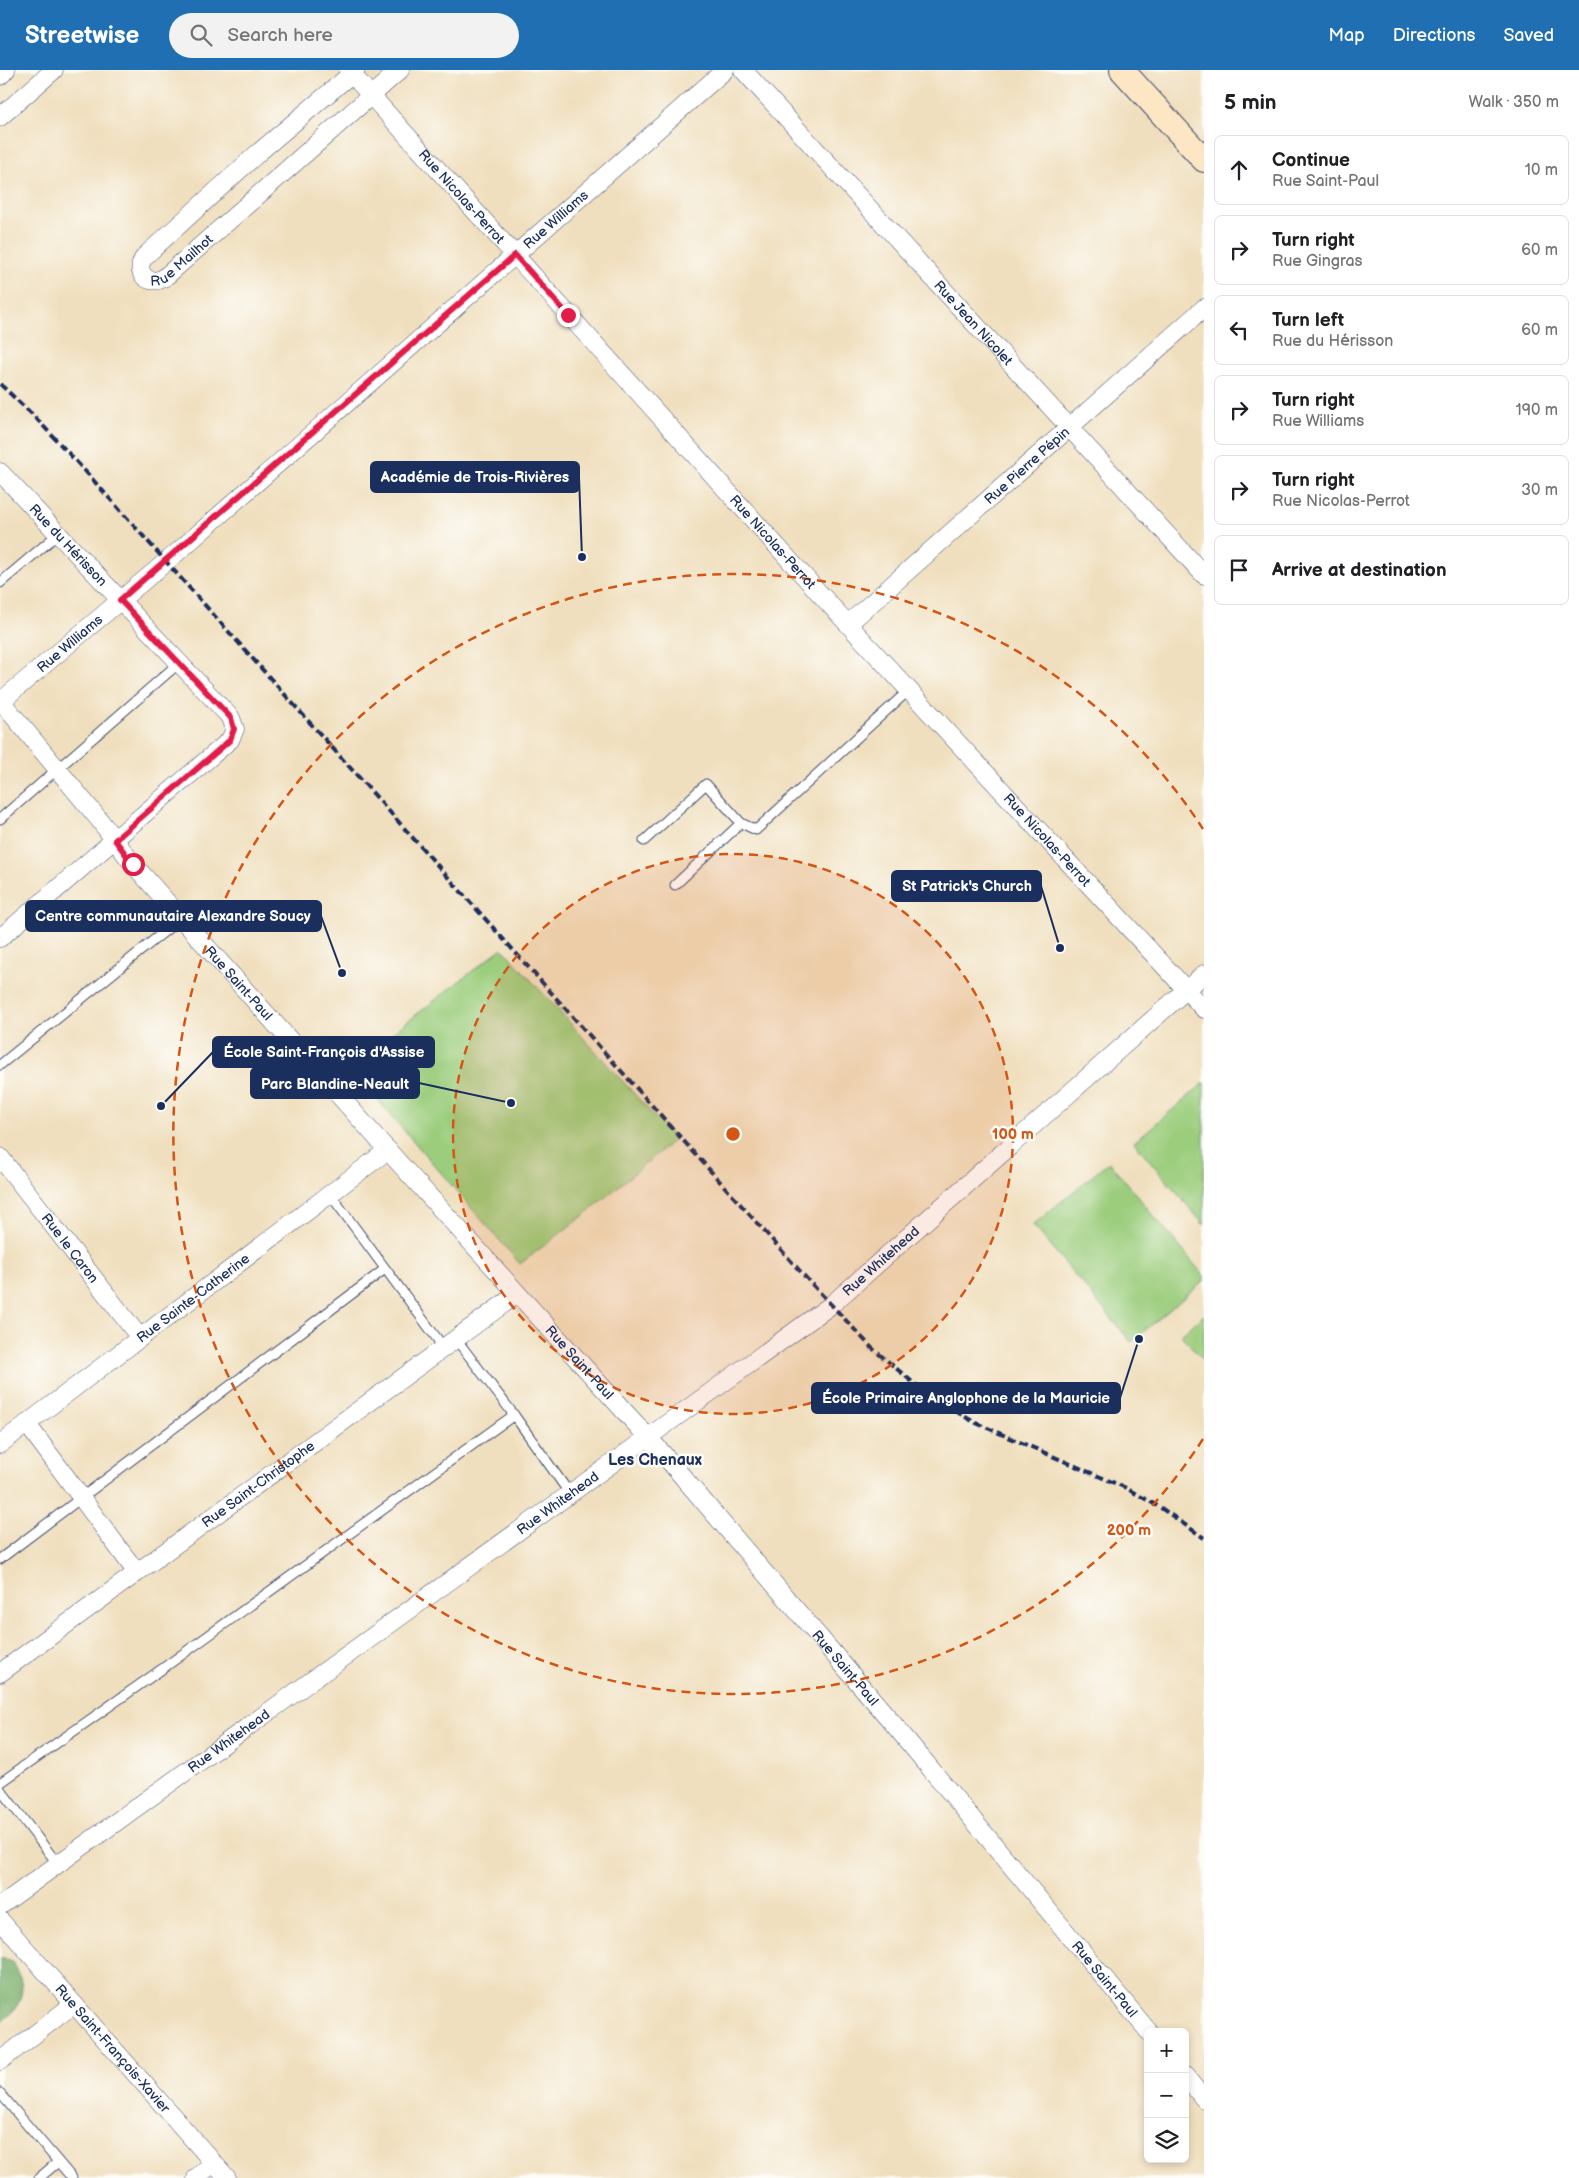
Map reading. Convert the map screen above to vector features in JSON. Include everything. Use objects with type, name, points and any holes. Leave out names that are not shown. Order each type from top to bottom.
[{"type":"street","points":[[0,76],[6,70]]},
{"type":"street","points":[[0,117],[54,70]]},
{"type":"street","name":"Rue Mailhot","points":[[351,71],[145,256],[140,265],[145,278],[154,282],[164,278],[400,70]]},
{"type":"street","name":"Rue Williams","points":[[1,702],[725,70]]},
{"type":"street","name":"Rue Jean Nicolet","points":[[743,70],[1204,575]]},
{"type":"street","points":[[1122,70],[1204,160]]},
{"type":"street","name":"Rue Nicolas-Perrot","points":[[351,71],[371,96],[848,624],[1204,1008]]},
{"type":"street","name":"Rue Pierre Pépin","points":[[848,624],[1204,308]]},
{"type":"street","name":"Rue du Hérisson","points":[[0,472],[231,718],[234,729],[230,740],[115,840]]},
{"type":"street","name":"Rue Saint-Paul","points":[[1,702],[181,918],[648,1438],[891,1721],[1145,2028]]},
{"type":"street","points":[[0,938],[115,840]]},
{"type":"street","name":"Rue Whitehead","points":[[0,1906],[831,1305],[1204,974]]},
{"type":"street","name":"Rue Sainte-Catherine","points":[[0,1444],[388,1150]]},
{"type":"street","name":"Rue le Caron","points":[[0,1157],[140,1338]]},
{"type":"street","name":"Rue Saint-Christophe","points":[[0,1674],[517,1294]]},
{"type":"street","points":[[27,1424],[137,1573]]},
{"type":"street","name":"Rue Saint-François-Xavier","points":[[0,1920],[226,2178]]},
{"type":"street","points":[[0,2061],[74,2004]]},
{"type":"street","points":[[1189,2081],[1204,2099]]},
{"type":"street","points":[[196,2178],[213,2163]]},
{"type":"lane","points":[[0,583],[58,534]]},
{"type":"lane","points":[[0,820],[179,663]]},
{"type":"lane","points":[[644,841],[706,784],[741,823],[756,830],[909,690]]},
{"type":"lane","points":[[675,885],[741,823]]},
{"type":"lane","points":[[0,1065],[181,918]]},
{"type":"lane","points":[[330,1194],[385,1269],[514,1415],[570,1494]]},
{"type":"lane","points":[[0,1559],[385,1269]]},
{"type":"lane","points":[[0,1783],[162,1669],[514,1415]]},
{"type":"lane","points":[[0,1789],[57,1863]]},
{"type":"lane","points":[[0,2093],[72,2178]]},
{"type":"lane","points":[[38,2178],[58,2162]]},
{"type":"green space","points":[[502,948],[675,1139],[583,1216],[520,1264],[349,1067]]},
{"type":"green space","points":[[1204,1083],[1204,1225],[1134,1142]]},
{"type":"green space","points":[[1109,1162],[1204,1276],[1204,1281],[1131,1342],[1033,1225]]},
{"type":"green space","points":[[1204,1315],[1204,1361],[1181,1335]]},
{"type":"green space","points":[[0,1958],[13,1962],[18,1971],[22,1988],[19,2003],[0,2023]]},
{"type":"railway","points":[[0,384],[34,416],[85,471],[808,1280],[872,1348],[916,1385],[976,1423],[1126,1488],[1161,1508],[1204,1538]]},
{"type":"place","name":"Académie de Trois-Rivières","points":[[582,557]]},
{"type":"place","name":"St Patrick's Church","points":[[1060,948]]},
{"type":"place","name":"Centre communautaire Alexandre Soucy","points":[[342,973]]},
{"type":"place","name":"Parc Blandine-Neault","points":[[511,1103]]},
{"type":"place","name":"École Saint-François d'Assise","points":[[161,1106]]},
{"type":"place","name":"École Primaire Anglophone de la Mauricie","points":[[1139,1339]]},
{"type":"district","name":"Les Chenaux","points":[[655,1459]]},
{"type":"route","points":[[133,864],[115,840],[230,740],[233,737],[234,729],[231,718],[120,600],[180,550],[515,255],[568,315]]}]
